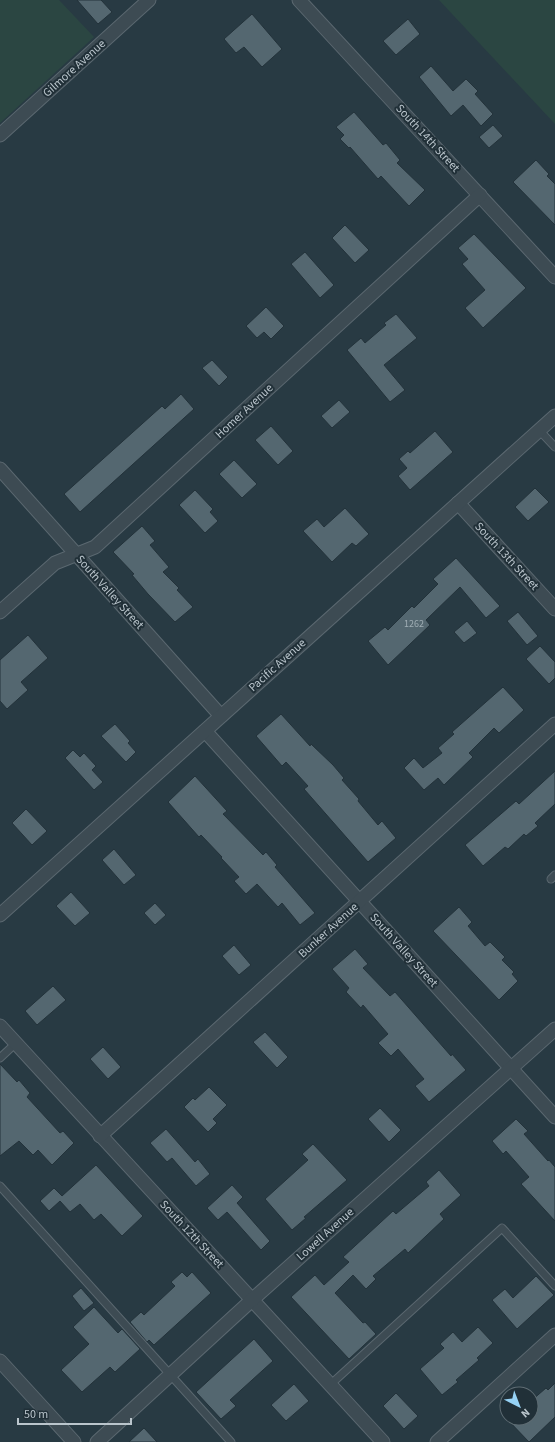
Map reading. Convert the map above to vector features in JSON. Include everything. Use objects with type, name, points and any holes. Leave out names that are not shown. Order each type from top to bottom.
[{"type":"street","name":"Gilmore Avenue","points":[[0,135],[149,0]]},
{"type":"street","name":"South 14th Street","points":[[299,0],[555,277]]},
{"type":"street","name":"Homer Avenue","points":[[0,612],[55,563],[76,553],[96,547],[480,195]]},
{"type":"street","name":"Pacific Avenue","points":[[0,915],[555,416]]},
{"type":"street","name":"South Valley Street","points":[[0,469],[221,716]]},
{"type":"street","name":"South 13th Street","points":[[458,504],[555,609]]},
{"type":"street","name":"Bunker Avenue","points":[[100,1136],[555,724]]},
{"type":"street","name":"South Valley Street","points":[[204,731],[555,1117]]},
{"type":"street","name":"South 12th Street","points":[[0,1026],[384,1442]]},
{"type":"street","name":"Lowell Avenue","points":[[97,1442],[253,1299],[555,1029]]},
{"type":"street","points":[[437,1442],[555,1336]]},
{"type":"street","points":[[0,1361],[74,1442]]},
{"type":"lane","points":[[539,430],[555,447]]},
{"type":"lane","points":[[0,1058],[16,1043]]},
{"type":"lane","points":[[0,1186],[231,1442]]},
{"type":"lane","points":[[331,1384],[502,1228],[555,1286]]},
{"type":"green space","points":[[0,0],[59,0],[94,37],[0,123]]},
{"type":"green space","points":[[439,0],[555,0],[555,124]]},
{"type":"building","points":[[77,0],[101,0],[112,12],[98,24]]},
{"type":"building","points":[[252,14],[282,49],[262,67],[244,47],[236,53],[224,39]]},
{"type":"building","points":[[408,19],[420,34],[396,55],[383,41]]},
{"type":"building","points":[[431,66],[453,91],[466,79],[478,91],[475,94],[493,114],[481,126],[463,105],[451,116],[419,77]]},
{"type":"building","points":[[354,112],[383,145],[386,143],[400,160],[397,163],[425,190],[409,206],[381,176],[378,179],[350,147],[349,148],[340,139],[344,135],[336,127]]},
{"type":"building","points":[[493,125],[503,136],[489,148],[479,137]]},
{"type":"building","points":[[536,160],[549,174],[547,176],[555,184],[555,225],[513,182]]},
{"type":"building","points":[[345,225],[369,250],[355,263],[332,238]]},
{"type":"building","points":[[474,234],[526,288],[483,328],[465,308],[485,290],[462,264],[468,259],[458,248]]},
{"type":"building","points":[[305,252],[334,285],[320,298],[291,264]]},
{"type":"building","points":[[266,307],[284,326],[271,339],[264,332],[257,338],[246,326]]},
{"type":"building","points":[[396,314],[417,338],[384,365],[405,390],[390,402],[347,350],[361,338],[365,343],[386,325],[384,323]]},
{"type":"building","points":[[212,360],[228,377],[219,386],[202,368]]},
{"type":"building","points":[[181,394],[194,409],[80,512],[64,494],[162,406],[165,409]]},
{"type":"building","points":[[339,400],[350,412],[332,428],[321,416]]},
{"type":"building","points":[[271,426],[293,451],[278,465],[255,440]]},
{"type":"building","points":[[435,431],[453,452],[410,490],[398,476],[407,468],[399,459],[408,451],[410,453]]},
{"type":"building","points":[[234,460],[257,484],[242,498],[219,474]]},
{"type":"building","points":[[535,488],[549,502],[528,521],[515,507]]},
{"type":"building","points":[[195,490],[213,509],[210,512],[218,521],[205,533],[179,505]]},
{"type":"building","points":[[345,508],[369,534],[356,546],[352,543],[332,562],[303,531],[317,519],[324,527]]},
{"type":"building","points":[[142,526],[155,541],[150,545],[169,567],[163,572],[179,588],[177,590],[193,607],[175,622],[148,594],[132,575],[134,574],[113,552]]},
{"type":"building","points":[[456,558],[500,606],[486,618],[460,587],[426,620],[430,625],[388,665],[368,641],[385,627],[388,630],[412,606],[414,608],[438,584],[433,579]]},
{"type":"building","points":[[518,612],[538,636],[527,645],[507,621]]},
{"type":"building","points":[[467,621],[477,633],[464,643],[454,632]]},
{"type":"building","points":[[28,635],[48,658],[21,682],[28,690],[7,709],[0,701],[0,660]]},
{"type":"building","points":[[540,646],[555,662],[555,678],[549,684],[526,659]]},
{"type":"building","points":[[503,687],[524,710],[499,733],[494,728],[469,753],[473,757],[444,785],[438,778],[424,790],[404,768],[414,758],[423,768],[442,753],[438,748],[454,734],[452,732]]},
{"type":"building","points":[[281,714],[310,746],[311,744],[333,765],[344,778],[342,780],[359,799],[358,801],[378,825],[382,821],[396,838],[368,862],[304,789],[308,786],[286,762],[282,766],[256,736]]},
{"type":"building","points":[[115,724],[130,741],[128,743],[136,752],[126,762],[101,736]]},
{"type":"building","points":[[73,750],[80,757],[84,753],[96,766],[92,770],[103,782],[94,790],[65,758]]},
{"type":"building","points":[[555,771],[555,804],[535,823],[538,826],[526,836],[524,834],[508,849],[505,847],[483,866],[465,845],[516,801],[519,804]]},
{"type":"building","points":[[195,776],[227,811],[223,814],[263,855],[266,852],[277,865],[275,867],[315,913],[300,925],[282,903],[278,907],[257,884],[246,894],[234,881],[239,877],[201,835],[199,837],[168,802]]},
{"type":"building","points":[[26,809],[47,831],[32,845],[12,823]]},
{"type":"building","points":[[114,849],[136,875],[124,885],[102,860]]},
{"type":"building","points":[[71,892],[90,913],[75,926],[56,906]]},
{"type":"building","points":[[155,903],[166,915],[155,925],[144,913]]},
{"type":"building","points":[[459,907],[472,922],[468,926],[485,946],[490,942],[505,957],[502,960],[514,972],[512,974],[518,981],[499,1000],[433,931]]},
{"type":"building","points":[[234,945],[251,965],[239,975],[222,956]]},
{"type":"building","points":[[355,949],[368,964],[363,968],[390,996],[395,992],[451,1056],[452,1054],[466,1070],[429,1102],[415,1086],[424,1079],[398,1049],[391,1056],[378,1043],[388,1034],[363,1005],[361,1008],[346,992],[349,988],[332,969]]},
{"type":"building","points":[[53,986],[66,1000],[37,1025],[25,1011]]},
{"type":"building","points":[[265,1032],[288,1057],[277,1068],[253,1042]]},
{"type":"building","points":[[103,1047],[121,1067],[108,1079],[90,1059]]},
{"type":"building","points":[[0,1064],[17,1082],[19,1080],[30,1093],[27,1097],[60,1133],[63,1131],[74,1143],[52,1165],[38,1150],[33,1155],[19,1141],[0,1156]]},
{"type":"building","points":[[209,1087],[227,1105],[213,1119],[217,1123],[208,1132],[184,1107],[193,1098],[195,1100]]},
{"type":"building","points":[[380,1108],[401,1130],[389,1142],[368,1119]]},
{"type":"building","points":[[516,1119],[528,1131],[524,1134],[555,1167],[555,1221],[521,1184],[529,1177],[506,1151],[503,1154],[492,1141]]},
{"type":"building","points":[[166,1129],[195,1162],[198,1159],[210,1174],[196,1186],[172,1158],[167,1162],[150,1143]]},
{"type":"building","points":[[313,1144],[347,1180],[304,1217],[306,1218],[292,1230],[265,1199],[308,1160],[302,1154]]},
{"type":"building","points":[[96,1165],[143,1216],[122,1236],[101,1214],[94,1220],[80,1204],[70,1212],[60,1201],[49,1211],[40,1201],[54,1188],[62,1196]]},
{"type":"building","points":[[439,1170],[461,1195],[440,1214],[444,1219],[408,1253],[405,1249],[373,1276],[376,1279],[366,1289],[353,1275],[335,1293],[363,1323],[365,1322],[376,1334],[349,1359],[291,1297],[315,1275],[324,1285],[349,1262],[343,1257],[393,1211],[396,1214],[429,1186],[426,1182]]},
{"type":"building","points":[[232,1185],[243,1197],[237,1203],[270,1241],[261,1250],[227,1212],[218,1220],[207,1208]]},
{"type":"building","points":[[182,1272],[187,1277],[192,1272],[211,1293],[154,1345],[149,1340],[147,1342],[130,1322],[141,1312],[144,1315],[175,1286],[171,1282]]},
{"type":"building","points":[[536,1276],[554,1295],[517,1329],[492,1300],[505,1289],[513,1298]]},
{"type":"building","points":[[81,1288],[94,1303],[84,1311],[72,1296]]},
{"type":"building","points":[[94,1307],[118,1333],[122,1329],[140,1349],[115,1372],[110,1367],[82,1392],[61,1370],[89,1344],[73,1327]]},
{"type":"building","points":[[478,1327],[493,1343],[477,1358],[479,1360],[456,1380],[458,1382],[442,1395],[420,1369],[444,1348],[440,1344],[453,1332],[462,1342]]},
{"type":"building","points":[[254,1339],[273,1361],[230,1400],[236,1406],[221,1419],[196,1392]]},
{"type":"building","points":[[555,1383],[555,1417],[529,1442],[514,1426],[539,1426],[539,1394],[546,1388],[548,1390]]},
{"type":"building","points":[[294,1384],[309,1401],[286,1421],[271,1405]]},
{"type":"building","points":[[396,1393],[418,1416],[404,1429],[383,1406]]},
{"type":"building","points":[[144,1428],[157,1442],[129,1442]]}]
